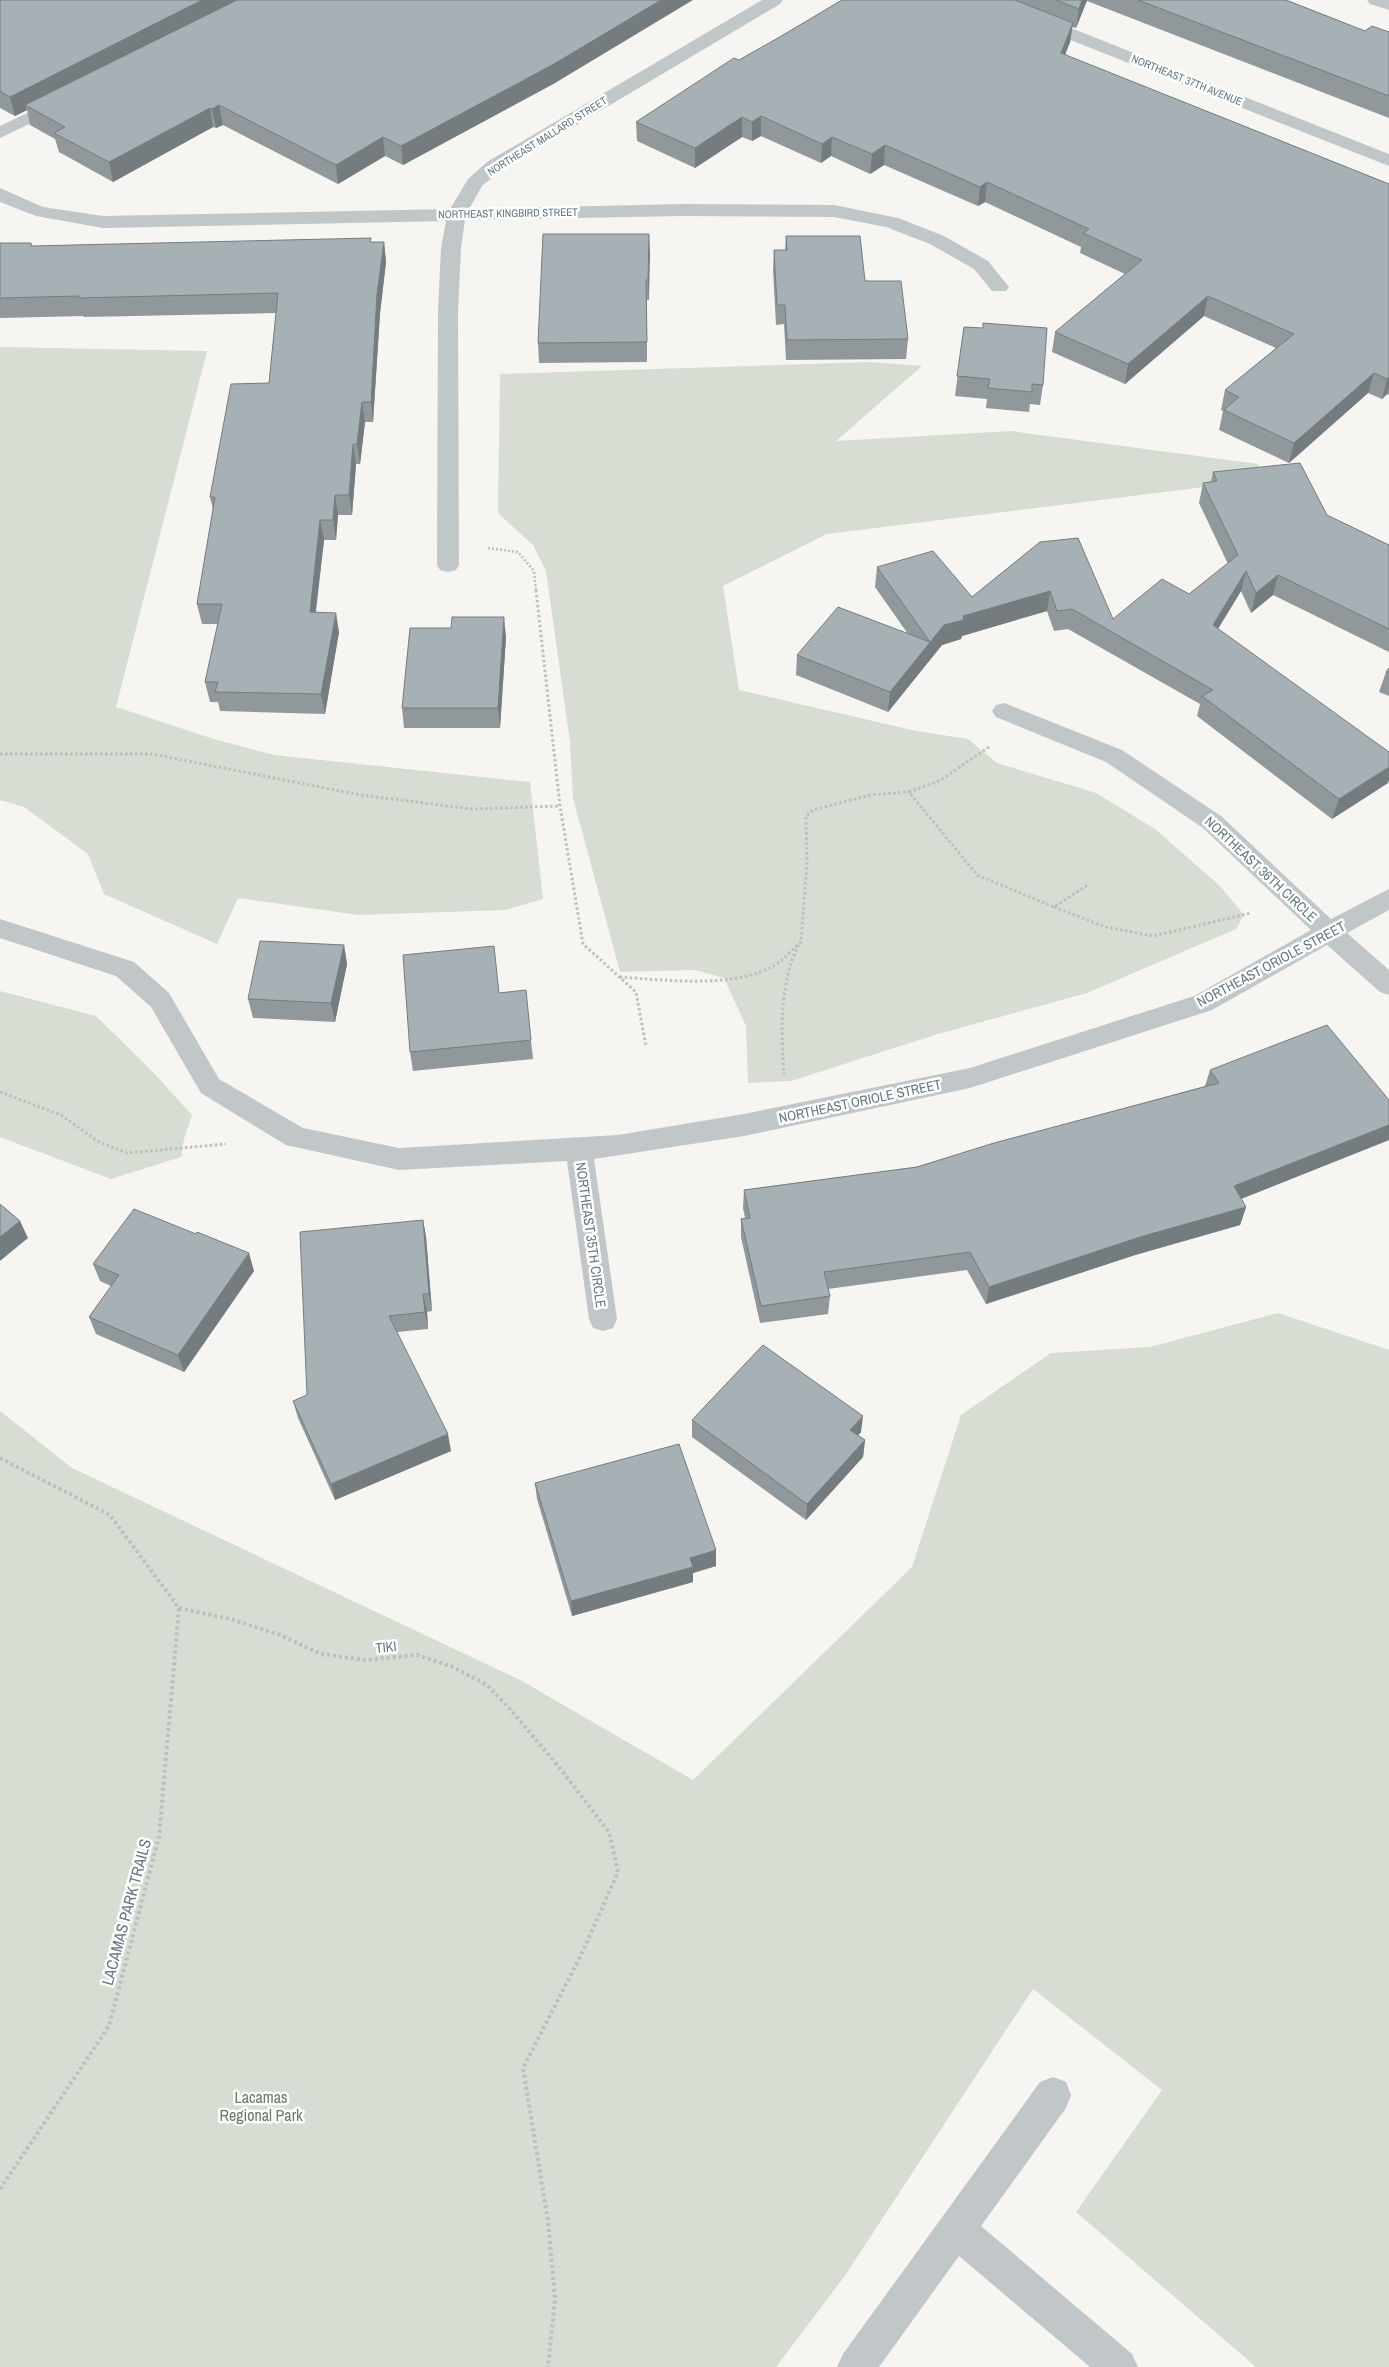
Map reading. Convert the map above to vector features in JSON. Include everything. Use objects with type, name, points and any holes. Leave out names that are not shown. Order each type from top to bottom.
[{"type":"street","name":"NORTHEAST MALLARD STREET","points":[[448,565],[448,311],[451,248],[457,214],[475,183],[494,166],[774,0]]},
{"type":"street","name":"NORTHEAST 37TH AVENUE","points":[[985,0],[1389,160]]},
{"type":"street","points":[[1376,0],[1389,5]]},
{"type":"street","points":[[0,134],[78,93]]},
{"type":"street","name":"NORTHEAST KINGBIRD STREET","points":[[0,194],[11,202],[49,214],[102,222],[683,210],[834,211],[891,222],[937,240],[981,265],[1000,287]]},
{"type":"street","name":"NORTHEAST 36TH CIRCLE","points":[[1015,715],[1122,762],[1212,822],[1294,900],[1389,985]]},
{"type":"street","name":"NORTHEAST ORIOLE STREET","points":[[0,928],[125,969],[160,1000],[210,1086],[296,1137],[399,1159],[579,1150],[744,1126],[970,1078],[1203,1003],[1389,898]]},
{"type":"street","name":"NORTHEAST 35TH CIRCLE","points":[[579,1150],[604,1319]]},
{"type":"street","points":[[856,2367],[1053,2095]]},
{"type":"street","points":[[956,2229],[1119,2367]]},
{"type":"path","points":[[447,543],[518,552],[534,571],[560,806],[583,944],[636,992],[646,1046]]},
{"type":"path","points":[[795,1115],[783,1073],[781,1028],[789,964],[800,942],[807,863],[806,816],[813,810],[870,795],[909,792],[942,780],[1015,715]]},
{"type":"path","points":[[0,754],[152,754],[361,795],[472,809],[560,806]]},
{"type":"path","points":[[909,792],[977,875],[1106,927],[1153,936],[1244,915],[1294,900]]},
{"type":"path","points":[[1054,907],[1089,884]]},
{"type":"path","points":[[619,976],[674,980],[741,977],[774,966],[800,942]]},
{"type":"path","points":[[0,1092],[60,1115],[99,1142],[127,1153],[296,1137]]},
{"type":"path","points":[[0,1458],[110,1515],[179,1608]]},
{"type":"path","name":"TIKI","points":[[179,1608],[230,1619],[280,1635],[321,1654],[366,1660],[417,1656],[453,1667],[487,1685],[510,1708],[609,1832],[618,1872],[583,1951],[523,2068],[548,2221],[555,2298],[548,2367]]},
{"type":"path","name":"LACAMAS PARK TRAILS","points":[[0,2189],[109,2026],[159,1837],[172,1718],[179,1608]]},
{"type":"green space","points":[[0,347],[207,351],[116,707],[214,739],[274,755],[530,782],[543,899],[505,910],[358,915],[238,898],[217,944],[104,894],[88,854],[24,807],[0,800]]},
{"type":"green space","points":[[871,362],[922,366],[836,441],[1011,431],[1258,464],[1261,480],[827,534],[723,586],[739,690],[916,731],[968,739],[997,763],[1096,793],[1155,829],[1220,886],[1244,915],[1236,929],[1087,993],[938,1034],[791,1081],[748,1083],[746,1026],[724,978],[695,970],[620,972],[573,798],[570,742],[546,571],[533,545],[498,513],[500,374]]},
{"type":"green space","points":[[0,991],[96,1016],[150,1069],[192,1115],[184,1139],[181,1157],[111,1179],[0,1137]]},
{"type":"green space","name":"Lacamas Regional Park","points":[[1278,1313],[1389,1350],[1389,2367],[1256,2367],[1076,2212],[1162,2090],[1033,1989],[844,2277],[776,2367],[0,2367],[0,1411],[72,1468],[522,1681],[693,1780],[912,1567],[961,1415],[1051,1353],[1150,1347]]},
{"type":"building","points":[[0,0],[202,0],[10,97],[0,91]]},
{"type":"building","points":[[237,0],[661,0],[554,64],[401,146],[383,137],[336,165],[219,105],[109,162],[54,133],[65,127],[25,105]]},
{"type":"building","points":[[842,0],[1015,0],[1073,23],[1061,53],[1389,184],[1389,377],[1387,379],[1374,373],[1294,443],[1224,410],[1239,397],[1225,390],[1294,334],[1208,296],[1128,364],[1055,332],[1142,260],[1083,233],[1089,229],[987,182],[980,187],[885,145],[872,154],[832,137],[822,144],[761,116],[752,122],[742,117],[695,148],[636,122],[734,58],[739,60]]},
{"type":"building","points":[[1056,0],[1082,0],[1079,9]]},
{"type":"building","points":[[1138,0],[1286,0],[1365,31],[1372,26],[1389,32],[1389,96]]},
{"type":"building","points":[[543,234],[649,234],[648,280],[646,280],[647,342],[538,343]]},
{"type":"building","points":[[786,236],[860,236],[865,281],[901,281],[908,339],[787,340],[785,305],[777,305],[774,250],[787,250]]},
{"type":"building","points":[[371,238],[370,242],[384,242],[377,294],[371,402],[362,402],[357,444],[353,444],[349,495],[335,495],[333,520],[320,520],[310,612],[336,613],[321,694],[215,692],[218,682],[205,682],[222,604],[197,604],[215,497],[210,497],[231,384],[269,383],[278,293],[0,298],[0,243],[31,243],[31,246]]},
{"type":"building","points":[[983,323],[1047,328],[1043,385],[1032,384],[1032,392],[988,388],[990,379],[957,376],[964,327],[983,328]]},
{"type":"building","points":[[1300,463],[1327,515],[1389,545],[1389,629],[1278,575],[1256,593],[1246,571],[1213,625],[1389,752],[1389,767],[1339,799],[1202,696],[1213,690],[1072,609],[1057,611],[1050,591],[963,616],[964,620],[944,625],[890,692],[797,655],[838,607],[930,642],[877,567],[933,551],[972,597],[1040,542],[1078,538],[1113,619],[1162,579],[1189,594],[1238,555],[1203,483],[1217,481],[1213,472]]},
{"type":"building","points":[[452,617],[504,617],[498,708],[402,708],[410,628],[451,628]]},
{"type":"building","points":[[260,941],[344,945],[331,1003],[248,999]]},
{"type":"building","points":[[494,946],[499,993],[526,990],[531,1040],[410,1052],[403,955]]},
{"type":"building","points":[[1327,1025],[1389,1100],[1389,1125],[1234,1186],[1246,1207],[1140,1237],[989,1287],[970,1252],[824,1272],[830,1296],[761,1306],[741,1219],[750,1218],[744,1190],[917,1167],[994,1143],[1219,1083],[1210,1070]]},
{"type":"building","points":[[0,1204],[20,1221],[0,1237]]},
{"type":"building","points":[[134,1209],[249,1253],[178,1355],[89,1317],[119,1275],[93,1264]]},
{"type":"building","points":[[423,1220],[429,1294],[423,1294],[425,1312],[389,1316],[448,1434],[331,1484],[293,1401],[307,1395],[300,1232]]},
{"type":"building","points":[[763,1345],[863,1416],[850,1430],[865,1440],[807,1504],[692,1420]]},
{"type":"building","points":[[679,1444],[716,1550],[690,1558],[693,1567],[571,1601],[535,1483]]}]
